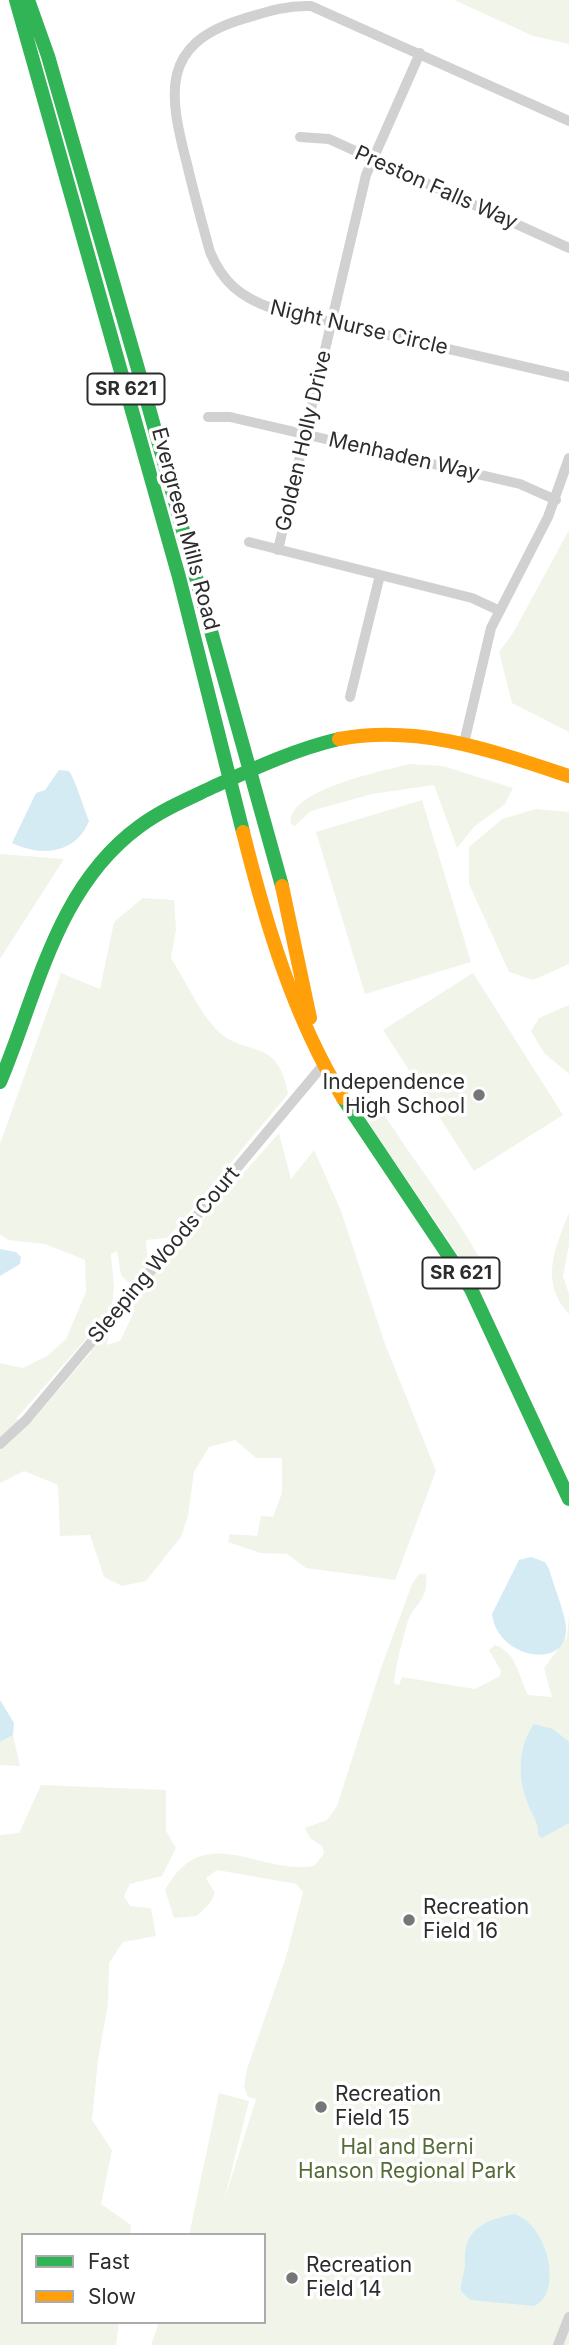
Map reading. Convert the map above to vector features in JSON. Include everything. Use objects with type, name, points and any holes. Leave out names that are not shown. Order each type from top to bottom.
[{"type":"main road","name":"Evergreen Mills Road","points":[[16,0],[179,577],[229,780],[275,947],[304,1029],[369,1138],[419,1207],[471,1289],[569,1499]]},
{"type":"main road","name":"Evergreen Mills Road","points":[[28,0],[48,56],[100,235],[251,770],[324,1063]]},
{"type":"main road","points":[[0,1082],[54,939],[90,875],[109,853],[156,815],[286,753],[338,737],[403,733],[464,743],[569,776]]},
{"type":"main road","points":[[229,780],[240,793],[280,936],[302,983]]},
{"type":"street","name":"Night Nurse Circle","points":[[569,121],[327,11],[295,5],[215,29],[190,50],[177,72],[173,109],[209,252],[222,276],[240,295],[254,302],[331,322],[569,377]]},
{"type":"street","name":"Golden Holly Drive","points":[[278,550],[371,159],[420,53]]},
{"type":"street","name":"Preston Falls Way","points":[[300,137],[329,139],[569,248]]},
{"type":"street","name":"Menhaden Way","points":[[208,417],[230,417],[520,484],[556,500]]},
{"type":"street","points":[[464,743],[485,645],[498,610],[556,500],[569,458]]},
{"type":"street","points":[[249,542],[472,598],[498,610]]},
{"type":"street","points":[[349,697],[380,575]]},
{"type":"street","name":"Sleeping Woods Court","points":[[0,1444],[26,1420],[324,1063]]},
{"type":"street","points":[[558,2345],[569,2317]]},
{"type":"green space","points":[[454,0],[569,0],[569,44],[533,36]]},
{"type":"green space","points":[[569,530],[569,732],[512,703],[499,652],[513,633]]},
{"type":"green space","points":[[409,764],[443,766],[513,788],[505,804],[475,826],[457,848],[434,785],[372,794],[311,811],[295,826],[291,824],[293,812],[303,801],[319,792],[359,777]]},
{"type":"green space","points":[[422,800],[471,962],[365,994],[316,832]]},
{"type":"green space","points":[[536,809],[569,812],[569,964],[533,980],[509,972],[469,884],[469,847],[502,819]]},
{"type":"green space","points":[[0,854],[64,859],[0,959]]},
{"type":"green space","points":[[143,898],[174,900],[176,930],[171,958],[214,1027],[225,1037],[258,1050],[276,1062],[288,1094],[168,1238],[146,1240],[148,1263],[156,1272],[279,1133],[291,1179],[314,1150],[341,1211],[385,1344],[436,1471],[395,1580],[306,1568],[287,1554],[260,1553],[228,1542],[230,1534],[257,1536],[261,1516],[273,1517],[282,1493],[282,1458],[256,1458],[235,1440],[209,1447],[194,1472],[188,1516],[181,1537],[146,1581],[122,1586],[104,1577],[90,1535],[60,1536],[58,1485],[24,1471],[0,1483],[0,1363],[23,1368],[47,1356],[66,1339],[86,1292],[85,1260],[45,1244],[8,1240],[0,1234],[0,1144],[61,973],[100,989],[114,922]],"holes":[[[117,1251],[121,1275],[130,1284],[134,1312],[120,1341],[107,1345],[114,1287],[111,1254]],[[92,1332],[91,1352],[31,1422],[16,1419]]]},
{"type":"green space","points":[[473,973],[563,1115],[474,1171],[383,1030]]},
{"type":"green space","points":[[569,1005],[569,1074],[544,1053],[531,1031],[539,1018]]},
{"type":"green space","points":[[367,1094],[375,1099],[476,1251],[488,1274],[484,1280],[471,1273],[375,1133],[357,1098]]},
{"type":"green space","points":[[569,1213],[569,1245],[563,1276],[569,1294],[569,1314],[554,1290],[552,1265]]},
{"type":"green space","name":"Hal and Berni Hanson Regional Park","points":[[419,1574],[426,1574],[425,1591],[410,1616],[399,1653],[394,1683],[399,1685],[402,1677],[475,1689],[500,1676],[501,1671],[489,1650],[495,1645],[513,1659],[528,1695],[552,1697],[544,1668],[567,1637],[569,1615],[569,2345],[151,2345],[158,2324],[266,2324],[266,2233],[189,2233],[219,2093],[249,2101],[224,2201],[256,2099],[248,2097],[244,2086],[247,2069],[286,1957],[303,1892],[296,1884],[217,1870],[206,1878],[215,1893],[210,1903],[197,1916],[174,1918],[165,1890],[180,1869],[197,1858],[215,1854],[233,1855],[293,1867],[314,1866],[324,1854],[322,1846],[310,1838],[305,1828],[327,1820],[337,1806],[381,1668],[412,1584]]},
{"type":"green space","points":[[13,1735],[20,1766],[0,1765],[0,1742]]},
{"type":"green space","points":[[41,1785],[166,1790],[166,1831],[176,1848],[162,1876],[130,1884],[124,1896],[130,1906],[151,1908],[156,1936],[123,1942],[109,1963],[108,2004],[98,2060],[92,2120],[112,2150],[101,2204],[131,2225],[130,2233],[21,2233],[21,2324],[119,2324],[116,2345],[0,2345],[0,1835],[19,1833]]},
{"type":"water","points":[[59,770],[69,771],[77,787],[89,821],[83,832],[67,846],[56,850],[34,850],[12,843],[36,793],[45,790]]},
{"type":"water","points":[[0,1249],[16,1252],[21,1257],[20,1264],[0,1276]]},
{"type":"water","points":[[531,1557],[545,1562],[549,1569],[566,1628],[564,1642],[556,1650],[545,1654],[518,1650],[506,1641],[497,1629],[492,1614],[519,1560]]},
{"type":"water","points":[[0,1700],[14,1723],[13,1735],[0,1742]]},
{"type":"water","points":[[534,1724],[553,1729],[569,1742],[569,1823],[542,1838],[538,1835],[536,1822],[524,1794],[521,1773],[522,1752]]},
{"type":"water","points":[[514,2214],[526,2220],[543,2244],[550,2274],[543,2299],[534,2306],[470,2300],[461,2291],[467,2242],[477,2228]]},
{"type":"traffic: fast","points":[[16,0],[179,577],[243,832]]},
{"type":"traffic: fast","points":[[28,0],[48,56],[140,376],[282,886]]},
{"type":"traffic: fast","points":[[0,1082],[53,943],[88,879],[111,851],[140,826],[177,804],[276,759],[339,739]]},
{"type":"traffic: fast","points":[[343,1098],[471,1289],[569,1499]]},
{"type":"traffic: slow","points":[[339,739],[369,735],[427,738],[484,749],[569,776]]},
{"type":"traffic: slow","points":[[243,832],[261,901],[295,1002],[325,1067],[343,1098]]},
{"type":"traffic: slow","points":[[282,886],[310,1018]]},
{"type":"place","name":"Independence High School","points":[[479,1095]]},
{"type":"place","name":"Recreation Field 16","points":[[409,1920]]},
{"type":"place","name":"Recreation Field 15","points":[[321,2107]]},
{"type":"place","name":"Recreation Field 14","points":[[292,2278]]}]
